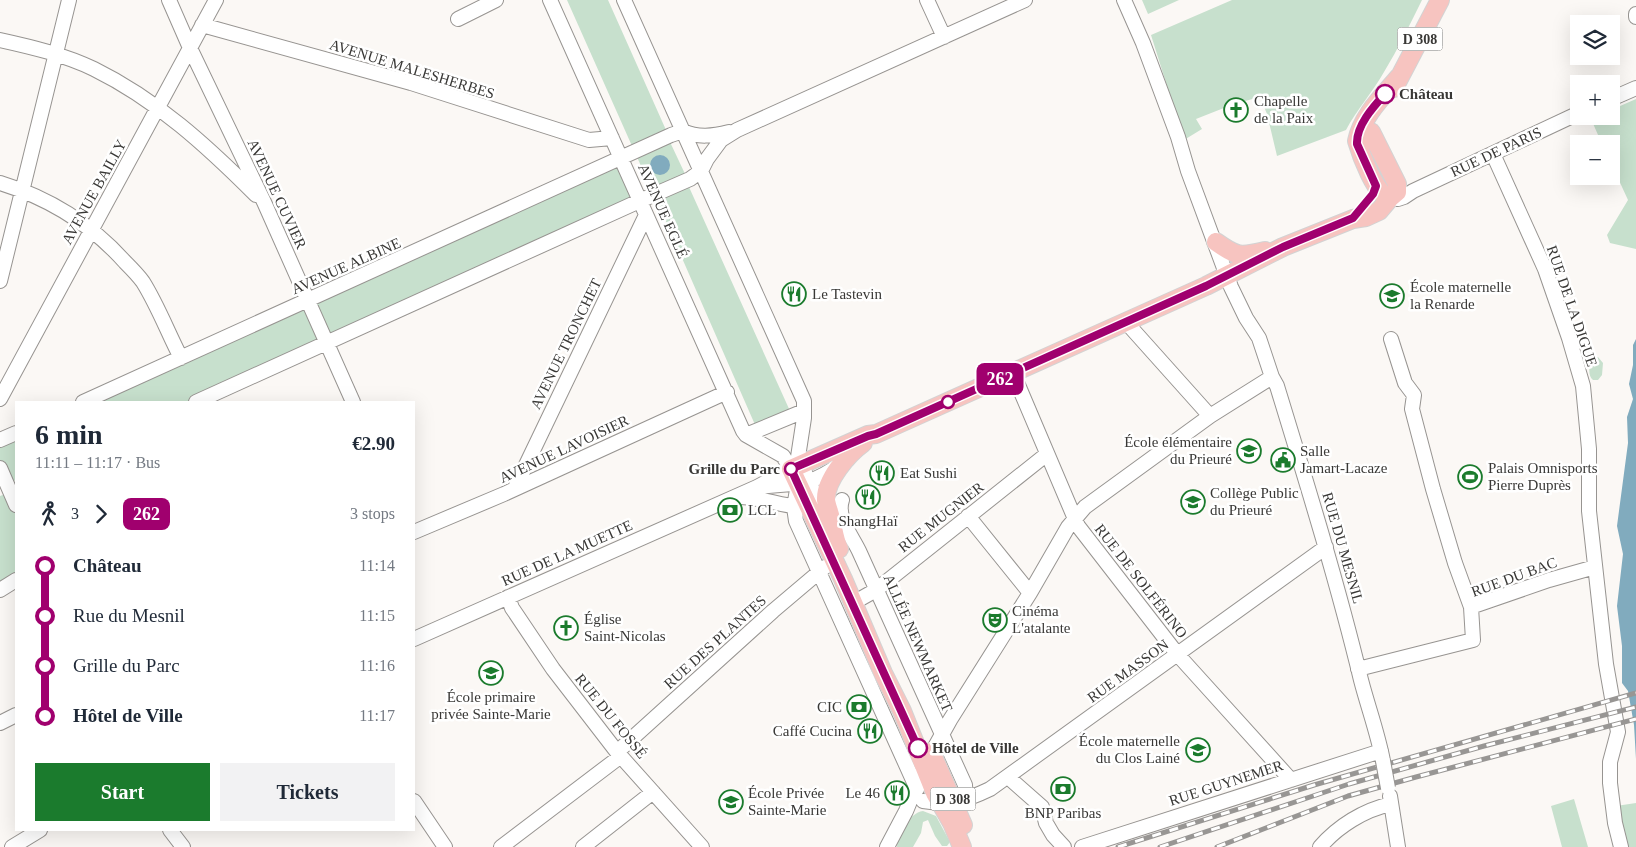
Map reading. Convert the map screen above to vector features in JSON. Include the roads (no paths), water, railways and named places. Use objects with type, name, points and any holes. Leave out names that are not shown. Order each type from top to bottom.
[{"type":"main road","name":"D 308","points":[[1364,135],[1373,126],[1385,105],[1440,0]]},
{"type":"main road","points":[[1364,135],[1398,193],[1383,196],[1376,186],[1357,144],[1364,135]]},
{"type":"main road","name":"RUE DE PARIS","points":[[1353,218],[1373,194],[1376,186]]},
{"type":"main road","name":"RUE DE PARIS","points":[[800,475],[868,436],[1227,276],[1283,247],[1353,218],[1366,217],[1379,211],[1398,193]]},
{"type":"main road","points":[[1216,242],[1232,253],[1245,256],[1283,247]]},
{"type":"main road","name":"RUE DE PARIS","points":[[834,497],[829,484],[843,462],[876,434]]},
{"type":"main road","name":"D 308","points":[[800,475],[802,507],[857,601]]},
{"type":"main road","name":"D 308","points":[[834,497],[826,502],[833,534],[857,601],[944,794],[971,847]]},
{"type":"main road","name":"D 308","points":[[944,794],[952,823],[962,847]]},
{"type":"street","points":[[0,281],[69,0]]},
{"type":"street","name":"AVENUE CUVIER","points":[[169,0],[264,202],[353,401]]},
{"type":"street","name":"AVENUE BAILLY","points":[[0,399],[216,0]]},
{"type":"street","points":[[458,19],[496,0]]},
{"type":"street","name":"AVENUE EGLÉ","points":[[550,0],[746,435]]},
{"type":"street","points":[[624,0],[804,401],[798,457],[800,475]]},
{"type":"street","points":[[927,0],[944,37]]},
{"type":"street","points":[[198,401],[690,179],[701,171],[721,140],[737,130],[1025,0]]},
{"type":"street","name":"RUE DU MESNIL","points":[[1124,0],[1178,137],[1188,171],[1216,242],[1227,276],[1246,318],[1259,338],[1278,390],[1326,547],[1382,756],[1398,847]]},
{"type":"street","name":"AVENUE MALESHERBES","points":[[202,25],[411,83],[589,140],[612,138]]},
{"type":"street","points":[[0,40],[56,55],[93,68],[139,94],[194,135],[264,202]]},
{"type":"street","points":[[1620,95],[1636,88]]},
{"type":"street","name":"RUE DE PARIS","points":[[1398,193],[1493,154],[1570,117]]},
{"type":"street","points":[[683,131],[689,134],[716,136],[737,130]]},
{"type":"street","name":"AVENUE ALBINE","points":[[85,401],[683,131]]},
{"type":"street","name":"RUE DE LA DIGUE","points":[[1493,154],[1545,269],[1569,338],[1582,386],[1588,449],[1589,511],[1606,664],[1618,732],[1610,762],[1610,783],[1615,823],[1622,847]]},
{"type":"street","points":[[0,183],[22,189],[52,204],[92,229],[109,244],[142,281],[181,358]]},
{"type":"street","name":"AVENUE TRONCHET","points":[[515,488],[646,214]]},
{"type":"street","points":[[1125,321],[1210,416]]},
{"type":"street","points":[[1391,339],[1405,382],[1414,395],[1412,409],[1433,489],[1455,563],[1472,606]]},
{"type":"street","name":"RUE DE SOLFÉRINO","points":[[1013,373],[1078,526],[1178,655],[1291,780]]},
{"type":"street","points":[[887,847],[906,811],[928,759],[942,734],[1075,518],[1085,507],[1210,416],[1272,377]]},
{"type":"street","name":"AVENUE LAVOISIER","points":[[415,532],[727,392]]},
{"type":"street","points":[[746,435],[804,411]]},
{"type":"street","points":[[0,440],[15,433]]},
{"type":"street","points":[[746,435],[783,456],[800,475],[833,534]]},
{"type":"street","name":"RUE MUGNIER","points":[[857,601],[876,590],[1047,454]]},
{"type":"street","name":"RUE DE PARIS","points":[[800,475],[825,475],[843,462]]},
{"type":"street","points":[[0,468],[15,502]]},
{"type":"street","name":"RUE DE LA MUETTE","points":[[415,639],[733,497],[757,487],[800,475]]},
{"type":"street","name":"RUE DE LA MUETTE","points":[[733,497],[754,498],[802,507]]},
{"type":"street","name":"ALLÉE NEWMARKET","points":[[834,497],[965,785],[944,794]]},
{"type":"street","points":[[802,507],[796,521],[916,785],[944,794]]},
{"type":"street","points":[[968,516],[1030,593]]},
{"type":"street","name":"RUE MASSON","points":[[906,811],[944,794],[990,789],[1326,547]]},
{"type":"street","name":"RUE DES PLANTES","points":[[501,847],[619,754],[826,566],[832,556]]},
{"type":"street","name":"RUE DU BAC","points":[[1358,669],[1473,640],[1472,606],[1549,580],[1595,567]]},
{"type":"street","points":[[0,590],[15,582]]},
{"type":"street","name":"RUE DU FOSSÉ","points":[[508,597],[512,608],[553,670],[619,754],[702,847]]},
{"type":"street","points":[[0,723],[15,716]]},
{"type":"street","name":"RUE GUYNEMER","points":[[1082,847],[1291,780],[1382,756]]},
{"type":"street","points":[[1008,777],[1042,807],[1046,823],[1053,836],[1064,847]]},
{"type":"street","points":[[583,847],[653,792]]},
{"type":"street","points":[[415,802],[445,847]]},
{"type":"street","points":[[1320,847],[1331,835],[1368,811],[1391,804]]},
{"type":"street","points":[[12,847],[38,831]]},
{"type":"street","points":[[171,831],[183,847]]},
{"type":"water","points":[[656,155],[664,155],[670,161],[670,169],[664,175],[656,175],[650,169],[650,161]]},
{"type":"water","points":[[1636,339],[1636,759],[1634,725],[1628,691],[1622,683],[1622,646],[1617,606],[1623,554],[1617,526],[1628,443],[1627,417],[1633,399],[1629,384],[1633,365],[1633,345]]},
{"type":"railway","points":[[1118,847],[1314,785],[1636,693]]},
{"type":"railway","points":[[1160,847],[1349,784],[1484,746],[1636,707]]},
{"type":"railway","points":[[1217,847],[1348,796],[1636,719]]},
{"type":"place","name":"Château","points":[[1385,94]]},
{"type":"place","name":"Chapelle de la Paix","points":[[1236,110]]},
{"type":"place","name":"Le Tastevin","points":[[794,294]]},
{"type":"place","name":"École maternelle la Renarde","points":[[1392,296]]},
{"type":"place","name":"École élémentaire du Prieuré","points":[[1249,451]]},
{"type":"place","name":"Salle Jamart-Lacaze","points":[[1283,460]]},
{"type":"place","name":"Grille du Parc","points":[[791,469]]},
{"type":"place","name":"Eat Sushi","points":[[882,473]]},
{"type":"place","name":"Palais Omnisports Pierre Duprès","points":[[1470,477]]},
{"type":"place","name":"ShangHaï","points":[[868,497]]},
{"type":"place","name":"Collège Public du Prieuré","points":[[1193,502]]},
{"type":"place","name":"LCL","points":[[730,510]]},
{"type":"place","name":"Cinéma L'atalante","points":[[995,620]]},
{"type":"place","name":"Église Saint-Nicolas","points":[[566,628]]},
{"type":"place","name":"École primaire privée Sainte-Marie","points":[[491,673]]},
{"type":"place","name":"CIC","points":[[859,707]]},
{"type":"place","name":"Caffé Cucina","points":[[870,731]]},
{"type":"place","name":"Hôtel de Ville","points":[[918,748]]},
{"type":"place","name":"École maternelle du Clos Lainé","points":[[1198,750]]},
{"type":"place","name":"BNP Paribas","points":[[1063,789]]},
{"type":"place","name":"Le 46","points":[[897,793]]},
{"type":"place","name":"École Privée Sainte-Marie","points":[[731,802]]}]
